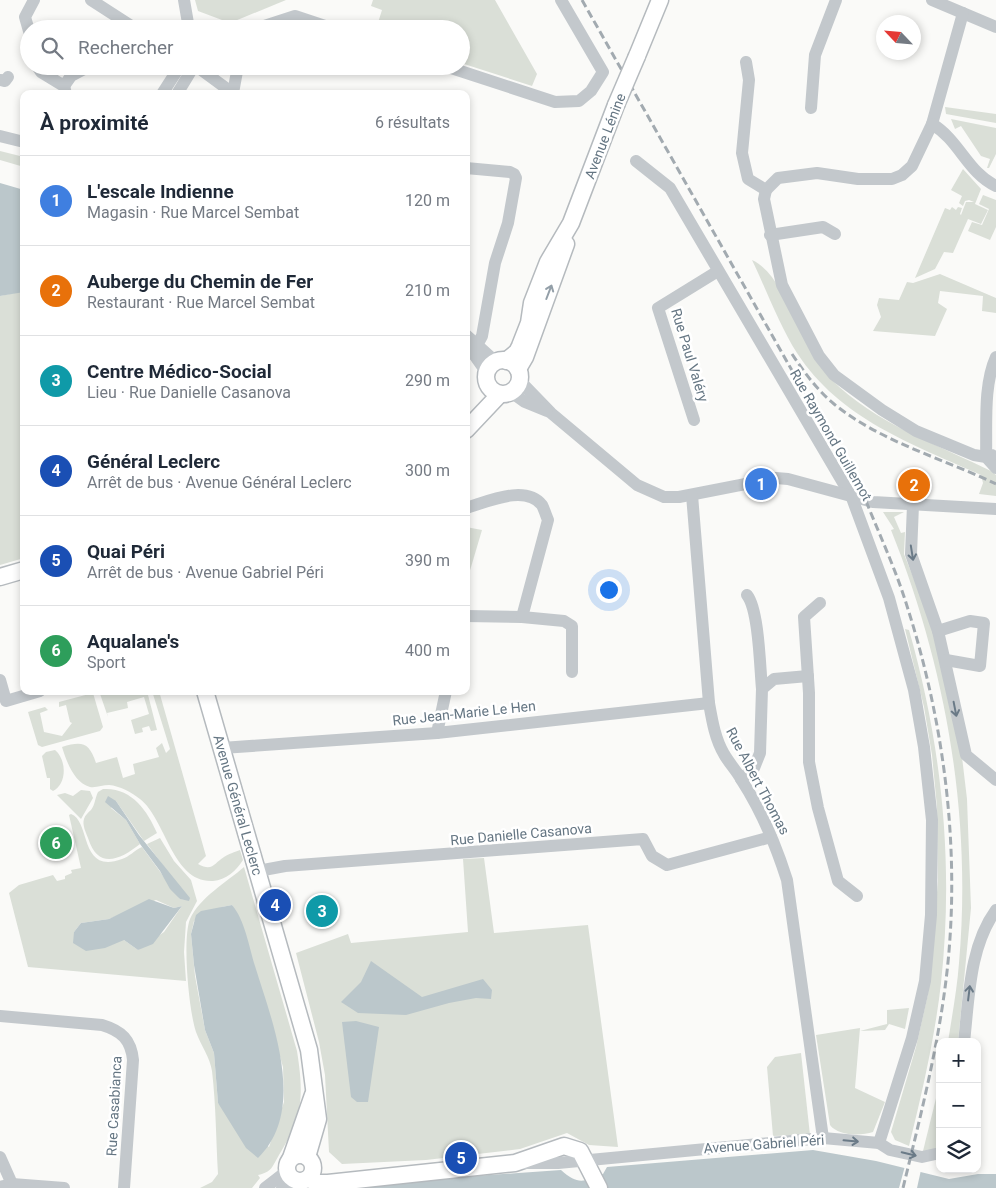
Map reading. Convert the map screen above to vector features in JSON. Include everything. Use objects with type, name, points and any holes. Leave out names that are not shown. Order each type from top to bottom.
[{"type":"main road","points":[[548,262],[586,154],[614,101],[619,80],[638,53],[660,0]]},
{"type":"main road","name":"Avenue Lénine","points":[[503,377],[525,356],[559,266],[571,223],[614,101]]},
{"type":"main road","name":"Avenue Lénine","points":[[503,377],[520,346],[529,323],[532,303],[548,262],[571,223]]},
{"type":"main road","points":[[470,414],[503,377]]},
{"type":"main road","points":[[470,426],[489,408],[503,377]]},
{"type":"main road","points":[[0,577],[20,571]]},
{"type":"main road","name":"Avenue Général Leclerc","points":[[206,695],[309,1050],[314,1093],[297,1171]]},
{"type":"main road","points":[[297,1171],[319,1183],[515,1163],[564,1146],[580,1151],[586,1159],[597,1183]]},
{"type":"street","points":[[26,20],[25,17],[34,0]]},
{"type":"street","points":[[91,0],[113,20]]},
{"type":"street","points":[[184,0],[188,20]]},
{"type":"street","points":[[470,74],[555,102],[579,101],[591,91],[603,72],[562,0]]},
{"type":"street","points":[[811,108],[815,55],[836,0]]},
{"type":"street","points":[[932,0],[996,26]]},
{"type":"street","points":[[963,13],[958,24],[932,124],[912,166],[902,175],[892,180],[858,179],[817,173],[778,178],[766,190],[764,199],[770,235],[782,285],[819,356],[834,375],[882,410],[916,430],[974,455],[991,456]]},
{"type":"street","points":[[277,20],[296,16],[308,20]]},
{"type":"street","points":[[746,62],[749,80],[742,153],[748,178],[766,190]]},
{"type":"street","points":[[47,75],[65,90],[73,75]]},
{"type":"street","points":[[165,90],[174,75]]},
{"type":"street","points":[[180,90],[189,75]]},
{"type":"street","points":[[216,75],[231,90]]},
{"type":"street","points":[[234,90],[237,75]]},
{"type":"street","points":[[932,124],[951,138],[976,172],[996,186]]},
{"type":"street","points":[[0,136],[20,141]]},
{"type":"street","name":"Rue Raymond Guillemot","points":[[636,161],[670,188],[852,498],[889,598],[914,690],[924,747],[932,820],[931,915],[925,981],[912,1038],[879,1143]]},
{"type":"street","points":[[470,168],[510,172],[516,178],[508,223],[495,264],[484,326],[471,345],[525,402],[551,413],[637,485],[664,497],[692,495],[776,478],[873,502],[996,509]]},
{"type":"street","points":[[770,235],[823,227],[835,234]]},
{"type":"street","name":"Rue Paul Valéry","points":[[694,420],[658,308],[718,271]]},
{"type":"street","points":[[996,357],[989,372],[991,456],[996,468]]},
{"type":"street","points":[[470,507],[500,498],[524,494],[531,496],[542,505],[548,520],[522,617]]},
{"type":"street","name":"Rue Albert Thomas","points":[[692,495],[709,703],[714,730],[723,753],[741,779],[771,837],[787,880],[823,1138]]},
{"type":"street","points":[[913,505],[911,554],[946,660],[966,754],[996,780]]},
{"type":"street","points":[[741,779],[754,768],[760,753],[762,689],[759,649],[752,605],[747,595]]},
{"type":"street","points":[[820,603],[804,618],[808,676],[809,762],[818,808],[838,881],[857,896]]},
{"type":"street","points":[[470,616],[522,617],[564,621],[572,626],[572,672]]},
{"type":"street","points":[[938,631],[970,621],[984,623],[980,666],[946,660]]},
{"type":"street","points":[[762,689],[774,679],[808,676]]},
{"type":"street","points":[[0,680],[6,701],[26,695]]},
{"type":"street","points":[[437,732],[445,695]]},
{"type":"street","name":"Rue Jean-Marie Le Hen","points":[[222,748],[437,732],[709,703]]},
{"type":"street","name":"Rue Danielle Casanova","points":[[258,871],[285,866],[643,839],[652,856],[667,865],[771,837]]},
{"type":"street","points":[[964,1038],[972,972],[979,944],[996,910]]},
{"type":"street","name":"Rue Casabianca","points":[[0,1016],[102,1025],[114,1029],[128,1041],[133,1060],[124,1188]]},
{"type":"street","name":"Avenue Gabriel Péri","points":[[586,1159],[823,1138],[879,1143],[890,1150],[922,1157],[936,1154]]},
{"type":"street","points":[[0,1157],[6,1185],[64,1188]]},
{"type":"street","points":[[265,1188],[297,1171]]},
{"type":"shaded area","points":[[195,0],[286,0],[237,20],[222,20],[198,11]]},
{"type":"shaded area","points":[[373,0],[495,0],[537,74],[532,86],[470,66],[470,20],[379,20],[382,10],[371,6]]},
{"type":"shaded area","points":[[945,107],[996,114],[996,123],[946,114]]},
{"type":"shaded area","points":[[951,119],[996,128],[996,154],[989,168],[987,168],[990,159],[981,156],[961,126],[955,129]]},
{"type":"shaded area","points":[[0,151],[20,156],[20,166],[0,160]]},
{"type":"shaded area","points":[[963,169],[981,189],[975,204],[988,210],[981,224],[968,219],[953,253],[944,252],[935,269],[915,278],[945,208],[950,210],[952,207],[956,210],[958,207],[962,208],[961,215],[966,202],[974,202],[965,201],[963,206],[959,203],[962,196],[951,190]]},
{"type":"shaded area","points":[[0,183],[20,189],[20,293],[0,296]]},
{"type":"shaded area","points":[[983,195],[996,200],[996,227],[990,240],[968,231],[972,222],[982,225],[989,209],[979,204]]},
{"type":"shaded area","points":[[752,260],[764,268],[775,281],[821,366],[831,379],[848,395],[887,421],[993,472],[996,475],[996,496],[979,494],[983,483],[981,475],[879,427],[834,396],[814,376],[797,353],[779,320]]},
{"type":"shaded area","points":[[940,274],[996,298],[996,313],[982,311],[983,296],[940,291],[938,303],[947,309],[935,336],[873,331],[881,317],[877,305],[879,298],[899,300],[907,282],[913,283]]},
{"type":"shaded area","points":[[20,292],[20,559],[0,565],[0,296]]},
{"type":"shaded area","points":[[883,512],[904,512],[894,517],[901,533],[905,532],[904,554],[931,622],[962,757],[967,799],[971,908],[958,1038],[949,1038],[958,973],[962,908],[962,853],[958,798],[940,688],[927,635],[891,530],[894,529]]},
{"type":"shaded area","points":[[470,528],[482,530],[470,570]]},
{"type":"shaded area","points":[[905,629],[909,630],[920,673],[937,761],[945,849],[946,894],[945,938],[935,1024],[928,1065],[909,1146],[895,1140],[891,1132],[916,1047],[928,994],[938,881],[937,807],[932,755],[924,707]]},
{"type":"shaded area","points":[[85,695],[94,695],[103,727],[100,731],[42,747],[38,745],[28,712],[45,707],[48,710],[40,713],[44,732],[62,736],[72,723],[70,722],[66,705],[59,707],[59,702]]},
{"type":"shaded area","points":[[100,695],[148,695],[157,730],[151,731],[149,726],[142,728],[143,732],[135,734],[131,720],[149,714],[144,697],[127,702],[128,708],[107,713],[108,717]]},
{"type":"shaded area","points":[[153,695],[160,695],[206,856],[198,864],[207,867],[213,866],[226,856],[240,850],[243,860],[234,871],[222,879],[213,881],[199,879],[188,872],[171,848],[149,808],[140,799],[129,792],[109,785],[90,787],[84,785],[75,776],[62,747],[75,744],[84,745],[91,751],[96,763],[117,757],[123,778],[135,774],[133,764],[159,757],[156,748],[162,743],[166,753],[170,749]]},
{"type":"shaded area","points":[[55,750],[62,760],[64,772],[61,783],[53,791],[50,789],[50,778],[47,778],[42,756],[46,752]]},
{"type":"shaded area","points":[[103,789],[113,789],[130,796],[143,808],[157,833],[144,841],[116,801],[111,808],[126,820],[140,844],[117,858],[110,859],[98,855],[92,848],[85,831],[84,818],[92,808],[98,792]]},
{"type":"shaded area","points":[[81,790],[90,791],[93,798],[81,819],[57,795],[65,793],[73,796]]},
{"type":"shaded area","points":[[108,796],[116,801],[139,835],[190,898],[189,901],[180,899],[170,889],[126,820],[105,802]]},
{"type":"shaded area","points":[[71,814],[77,819],[92,854],[99,860],[108,862],[122,859],[142,847],[180,899],[189,900],[147,844],[160,838],[174,861],[191,880],[197,901],[186,922],[184,952],[186,981],[28,967],[9,893],[19,885],[53,875],[57,881],[65,879],[65,876],[72,873],[71,870],[81,868],[69,815]],"holes":[[[156,900],[174,908],[182,906],[164,932],[138,950],[124,940],[74,932],[81,923],[109,919]]]},
{"type":"shaded area","points":[[484,858],[494,933],[588,925],[618,1147],[589,1145],[567,1133],[520,1149],[426,1160],[342,1164],[329,1152],[325,1075],[319,1042],[296,953],[348,934],[351,943],[468,932],[463,859]]},
{"type":"shaded area","points":[[244,867],[297,1051],[301,1081],[300,1105],[293,1129],[275,1163],[269,1171],[258,1175],[260,1178],[252,1188],[200,1188],[212,1182],[218,1174],[216,1122],[211,1066],[196,1032],[191,1009],[187,976],[188,929],[190,919],[200,904],[214,890]],"holes":[[[232,905],[242,925],[283,1067],[284,1102],[269,1147],[218,1103],[214,1053],[205,1030],[195,976],[191,934],[194,921],[222,907]]]},
{"type":"shaded area","points":[[149,899],[174,908],[182,906],[153,944],[138,950],[124,940],[105,948],[86,951],[73,943],[74,932],[81,923],[109,919]]},
{"type":"shaded area","points":[[232,905],[240,918],[246,934],[270,1012],[282,1065],[284,1091],[281,1115],[273,1138],[258,1158],[246,1148],[218,1103],[214,1053],[205,1030],[194,965],[191,934],[196,915],[201,911]]},
{"type":"shaded area","points":[[371,961],[422,997],[483,979],[492,990],[491,999],[476,998],[449,1003],[406,1015],[358,1013],[341,1002],[361,982]]},
{"type":"shaded area","points":[[909,1008],[905,1029],[889,1024],[885,1030],[860,1031],[887,1024],[887,1010]]},
{"type":"shaded area","points":[[356,1021],[379,1027],[368,1102],[357,1102],[351,1097],[342,1022]]},
{"type":"shaded area","points":[[860,1028],[855,1088],[885,1102],[873,1132],[850,1134],[838,1131],[830,1125],[816,1035]]},
{"type":"shaded area","points":[[801,1053],[810,1135],[773,1136],[767,1067],[775,1057]]},
{"type":"shaded area","points":[[936,1098],[936,1150],[932,1152],[923,1151]]},
{"type":"shaded area","points":[[813,1150],[876,1161],[949,1179],[978,1174],[996,1174],[996,1188],[350,1188],[419,1180],[561,1170],[572,1178],[581,1181],[603,1174],[607,1167]]},
{"type":"pier","points":[[905,1166],[921,1170],[917,1188],[899,1188]]},
{"type":"railway","points":[[582,0],[866,501],[898,579],[921,652],[941,747],[951,843],[952,892],[950,940],[937,1039],[903,1188]]},
{"type":"railway","points":[[792,354],[822,393],[852,417],[892,439],[996,484]]},
{"type":"place","name":"L'escale Indienne","points":[[761,484]]},
{"type":"place","name":"Auberge du Chemin de Fer","points":[[914,485]]},
{"type":"place","name":"Aqualane's","points":[[56,843]]},
{"type":"place","name":"Général Leclerc","points":[[275,905]]},
{"type":"place","name":"Centre Médico-Social","points":[[322,911]]},
{"type":"place","name":"Quai Péri","points":[[461,1158]]}]
